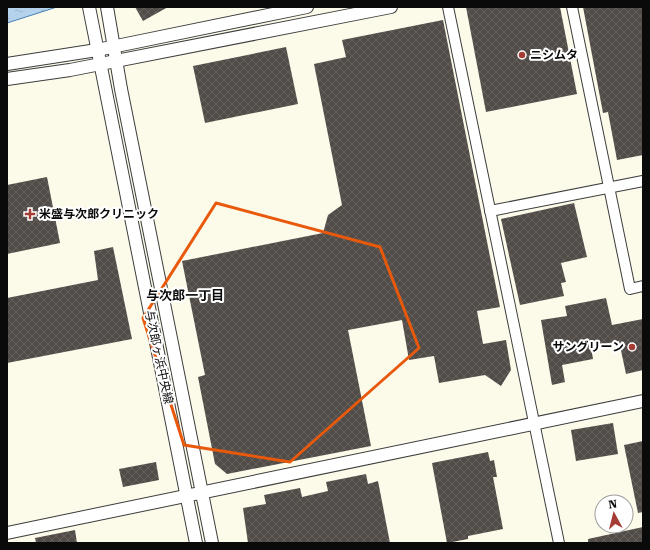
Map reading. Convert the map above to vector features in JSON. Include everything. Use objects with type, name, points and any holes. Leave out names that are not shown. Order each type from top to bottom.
[{"type":"street","name":"与次郎ヶ浜中央線","points":[[89,7],[196,543]]},
{"type":"street","name":"与次郎ヶ浜中央線","points":[[107,7],[116,60],[212,543]]},
{"type":"street","points":[[7,64],[97,50],[307,7]]},
{"type":"street","points":[[7,79],[116,60],[391,7]]},
{"type":"street","points":[[448,7],[559,543]]},
{"type":"street","points":[[572,7],[608,188],[630,289],[643,286]]},
{"type":"street","points":[[295,10],[298,25]]},
{"type":"street","points":[[490,211],[643,181]]},
{"type":"street","points":[[154,331],[169,328]]},
{"type":"street","points":[[7,533],[643,401]]},
{"type":"street","points":[[170,412],[185,408]]},
{"type":"highlighted area","points":[[216,203],[380,247],[419,348],[290,462],[184,445],[143,318]]},
{"type":"water","points":[[7,7],[57,7],[7,23]]},
{"type":"building","points":[[135,7],[168,7],[143,21]]},
{"type":"building","name":"ニシムタ","points":[[466,7],[560,7],[577,94],[486,112]]},
{"type":"building","name":"ニシムタ","points":[[583,7],[643,7],[643,155],[617,160],[608,112],[603,113]]},
{"type":"building","points":[[443,20],[500,307],[477,311],[483,344],[506,340],[511,370],[501,386],[485,375],[439,383],[434,356],[409,360],[402,320],[348,330],[371,446],[227,474],[215,464],[198,377],[205,375],[182,261],[323,233],[328,215],[342,205],[314,64],[346,57],[342,40]]},
{"type":"building","points":[[286,47],[298,104],[205,123],[193,66]]},
{"type":"building","name":"米盛与次郎クリニック","points":[[47,177],[60,243],[7,254],[7,185]]},
{"type":"building","points":[[574,203],[587,257],[561,263],[566,282],[561,283],[564,296],[520,305],[501,219]]},
{"type":"building","points":[[113,247],[132,339],[7,363],[7,298],[98,280],[94,251]]},
{"type":"building","points":[[606,298],[612,325],[643,319],[643,370],[626,374],[619,341],[591,347],[593,359],[562,365],[565,382],[552,385],[541,320],[567,316],[565,306]]},
{"type":"building","points":[[613,423],[618,454],[576,461],[571,430]]},
{"type":"building","points":[[643,441],[643,512],[638,513],[624,445]]},
{"type":"building","points":[[488,452],[490,461],[494,460],[497,477],[493,477],[503,529],[468,536],[468,539],[447,543],[432,463]]},
{"type":"building","points":[[156,462],[159,480],[123,487],[119,469]]},
{"type":"building","points":[[366,474],[368,484],[378,481],[390,543],[248,543],[243,508],[266,504],[264,495],[300,488],[302,497],[328,491],[326,482]]},
{"type":"building","points":[[643,527],[643,543],[588,543],[588,539],[611,534],[634,534],[634,529]]},
{"type":"building","points":[[75,530],[77,543],[36,543],[35,538]]},
{"type":"place","name":"ニシムタ","points":[[522,55]]},
{"type":"place","name":"米盛与次郎クリニック","points":[[30,214]]},
{"type":"place","name":"サングリーン","points":[[632,347]]},
{"type":"district","name":"与次郎一丁目","points":[[185,295]]}]
